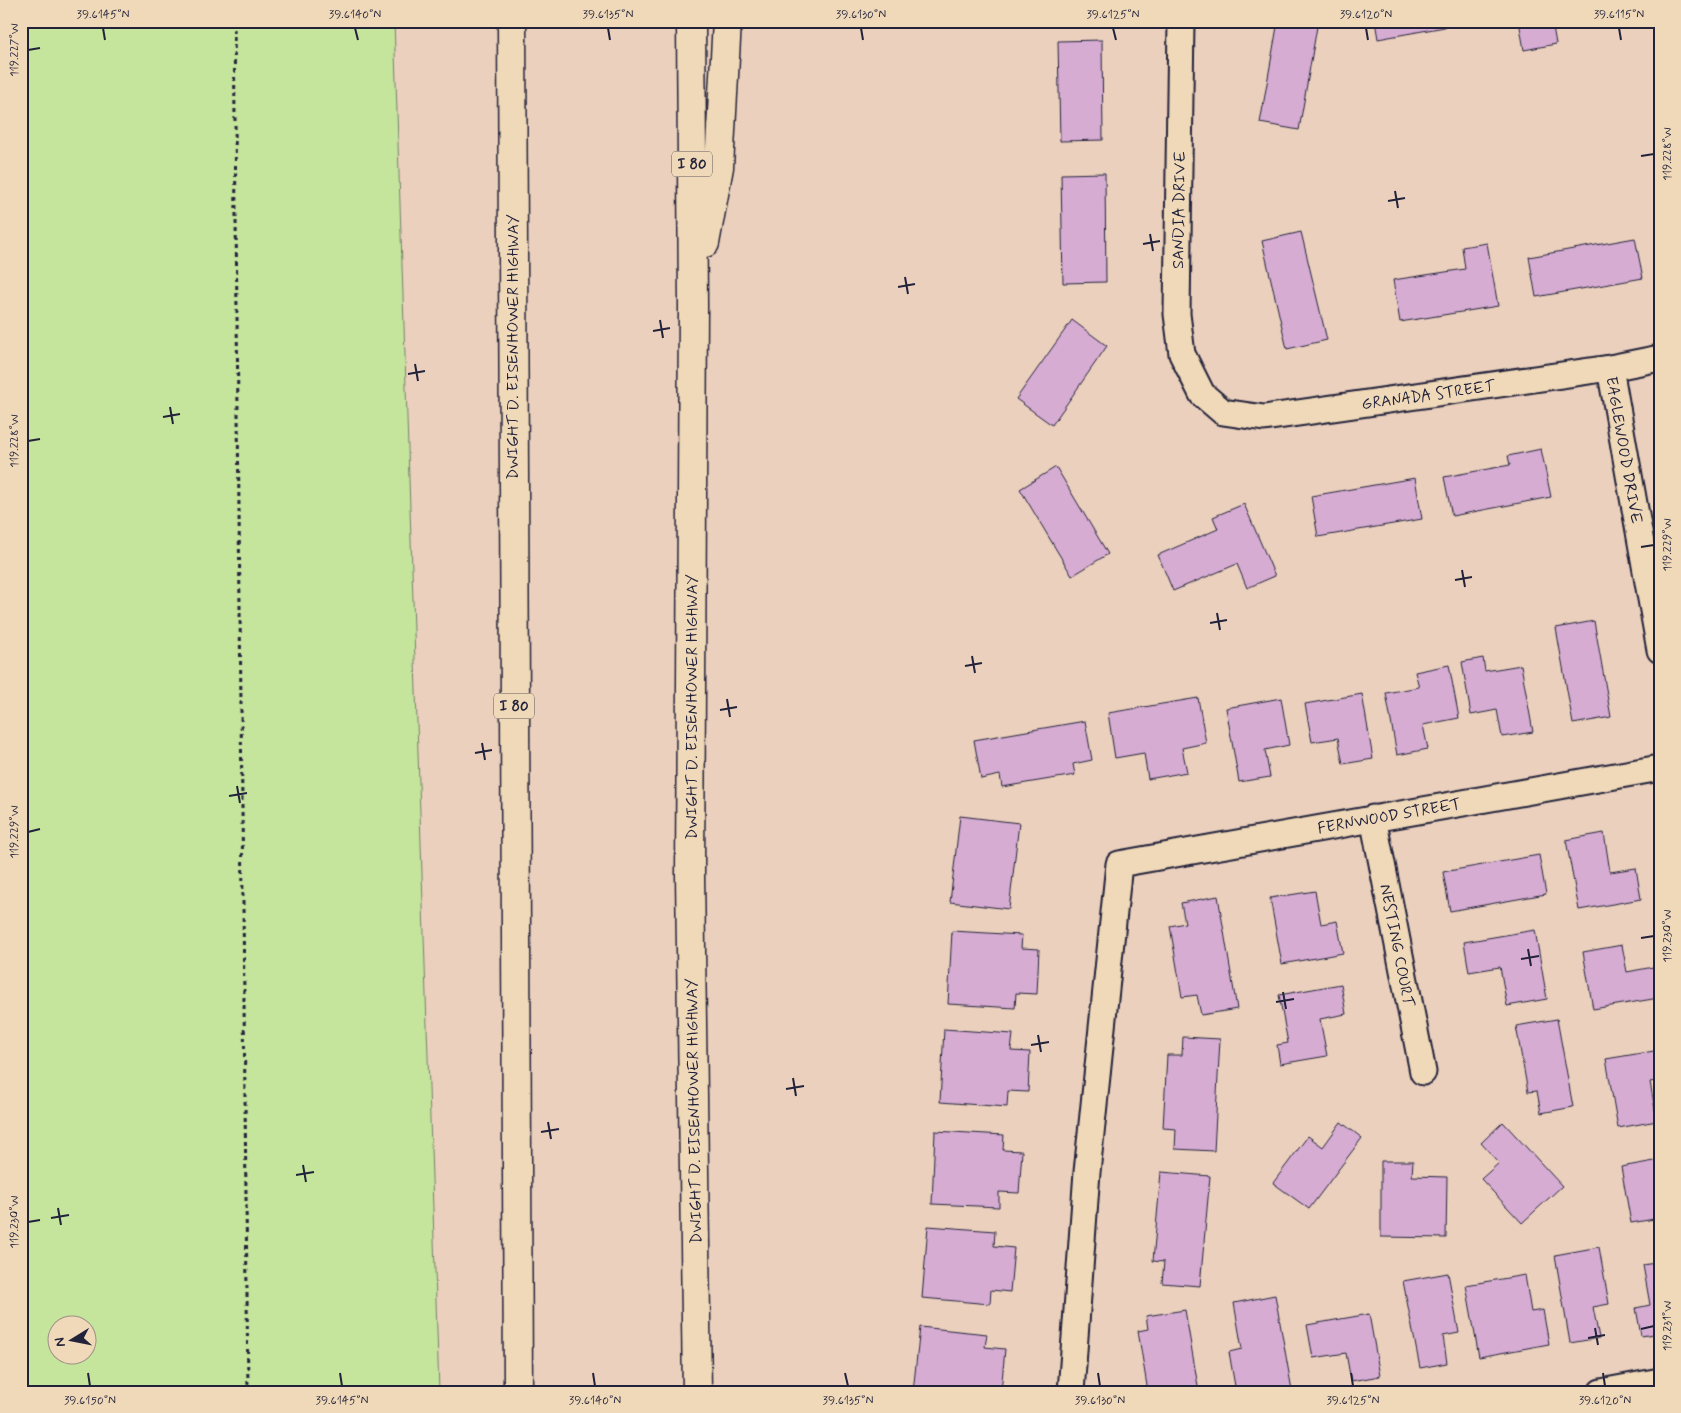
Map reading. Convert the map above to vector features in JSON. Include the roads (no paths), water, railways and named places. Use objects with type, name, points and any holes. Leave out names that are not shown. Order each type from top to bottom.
[{"type":"highway","name":"DWIGHT D. EISENHOWER HIGHWAY","points":[[512,21],[518,1392]]},
{"type":"highway","name":"DWIGHT D. EISENHOWER HIGHWAY","points":[[691,21],[693,306],[690,875],[697,1392]]},
{"type":"highway","points":[[693,306],[719,167],[727,21]]},
{"type":"street","name":"SANDIA DRIVE","points":[[1181,21],[1177,314],[1182,354],[1202,394]]},
{"type":"street","name":"GRANADA STREET","points":[[1202,394],[1223,412],[1264,418],[1610,368],[1660,358]]},
{"type":"street","name":"EAGLEWOOD DRIVE","points":[[1610,368],[1660,650]]},
{"type":"street","name":"FERNWOOD STREET","points":[[1071,1392],[1087,1172],[1119,864],[1660,768]]},
{"type":"street","name":"NESTING COURT","points":[[1374,818],[1423,1072]]},
{"type":"street","points":[[1600,1392],[1660,1381]]}]
